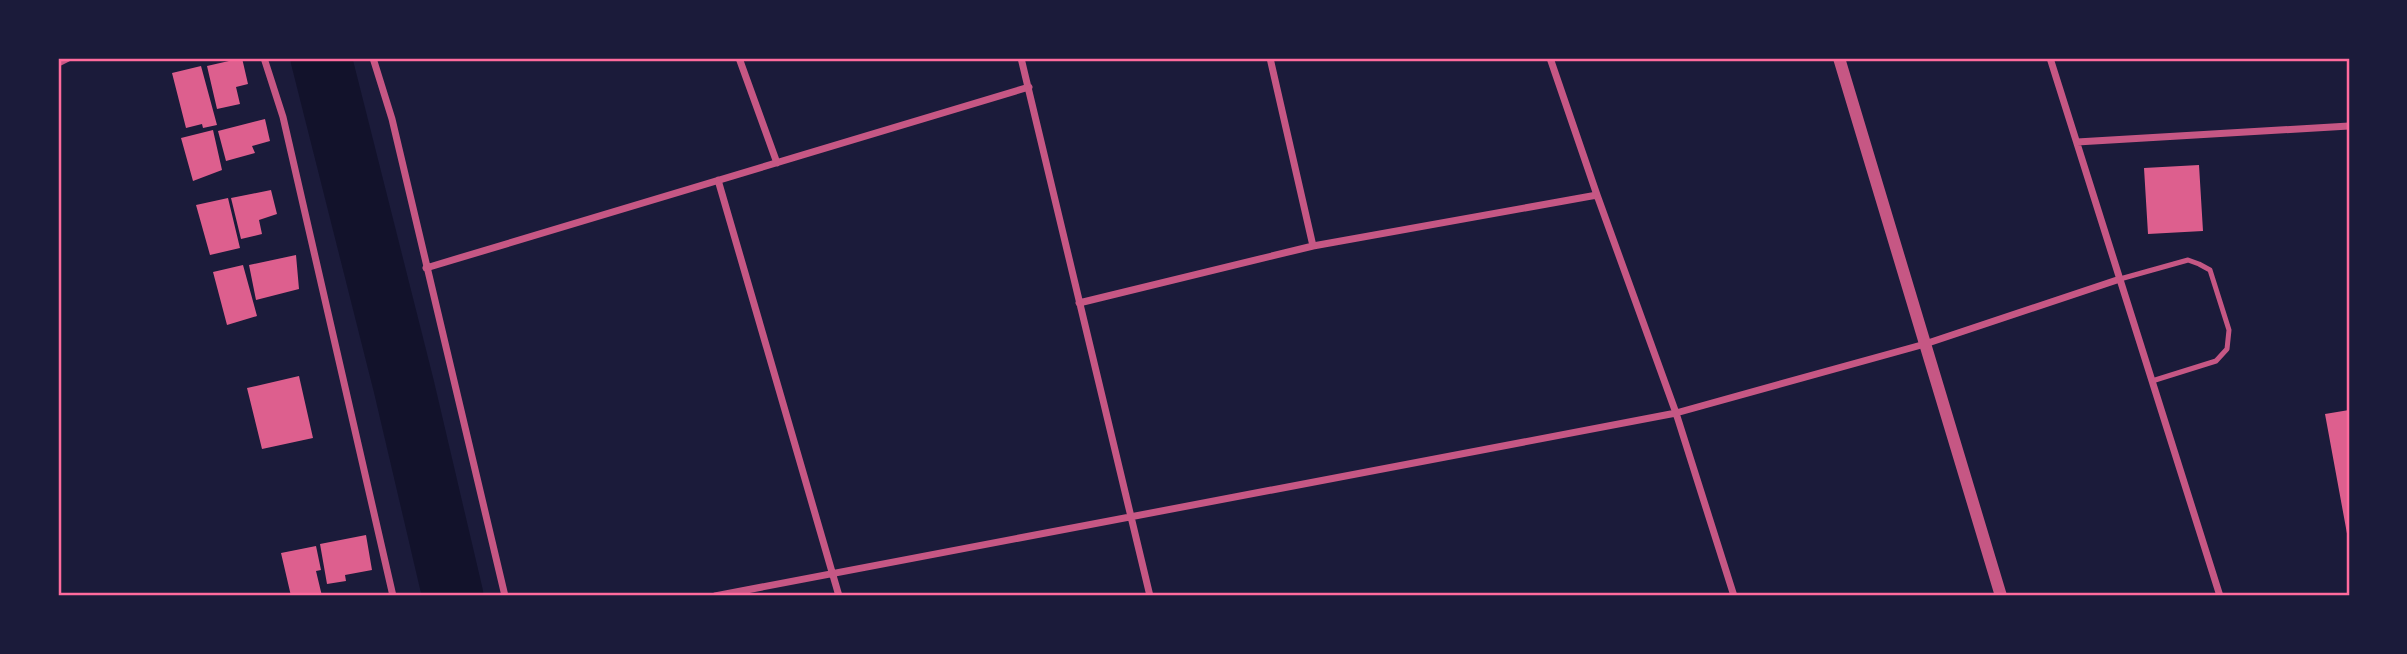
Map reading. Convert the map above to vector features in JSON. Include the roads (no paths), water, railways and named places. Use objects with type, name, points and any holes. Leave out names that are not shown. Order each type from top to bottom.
[{"type":"street","points":[[58,63],[68,58]]},
{"type":"street","points":[[264,58],[283,117],[393,596]]},
{"type":"street","points":[[373,58],[392,119],[505,596]]},
{"type":"street","points":[[739,58],[778,163]]},
{"type":"street","points":[[1021,58],[1150,596]]},
{"type":"street","points":[[1272,58],[1313,246]]},
{"type":"street","points":[[1550,58],[1676,413],[1734,596]]},
{"type":"street","points":[[1839,58],[2001,596]]},
{"type":"street","points":[[2050,58],[2220,596]]},
{"type":"street","points":[[426,268],[1029,88]]},
{"type":"street","points":[[2077,142],[2349,125]]},
{"type":"street","points":[[718,180],[839,596]]},
{"type":"street","points":[[1079,303],[1313,246],[1597,195]]},
{"type":"street","points":[[715,596],[1676,413],[1926,344],[2120,279]]},
{"type":"lane","points":[[2120,279],[2188,260],[2199,264],[2210,270],[2229,330],[2227,349],[2216,361],[2152,381]]},
{"type":"waterway","points":[[321,58],[404,387],[453,596]]}]
